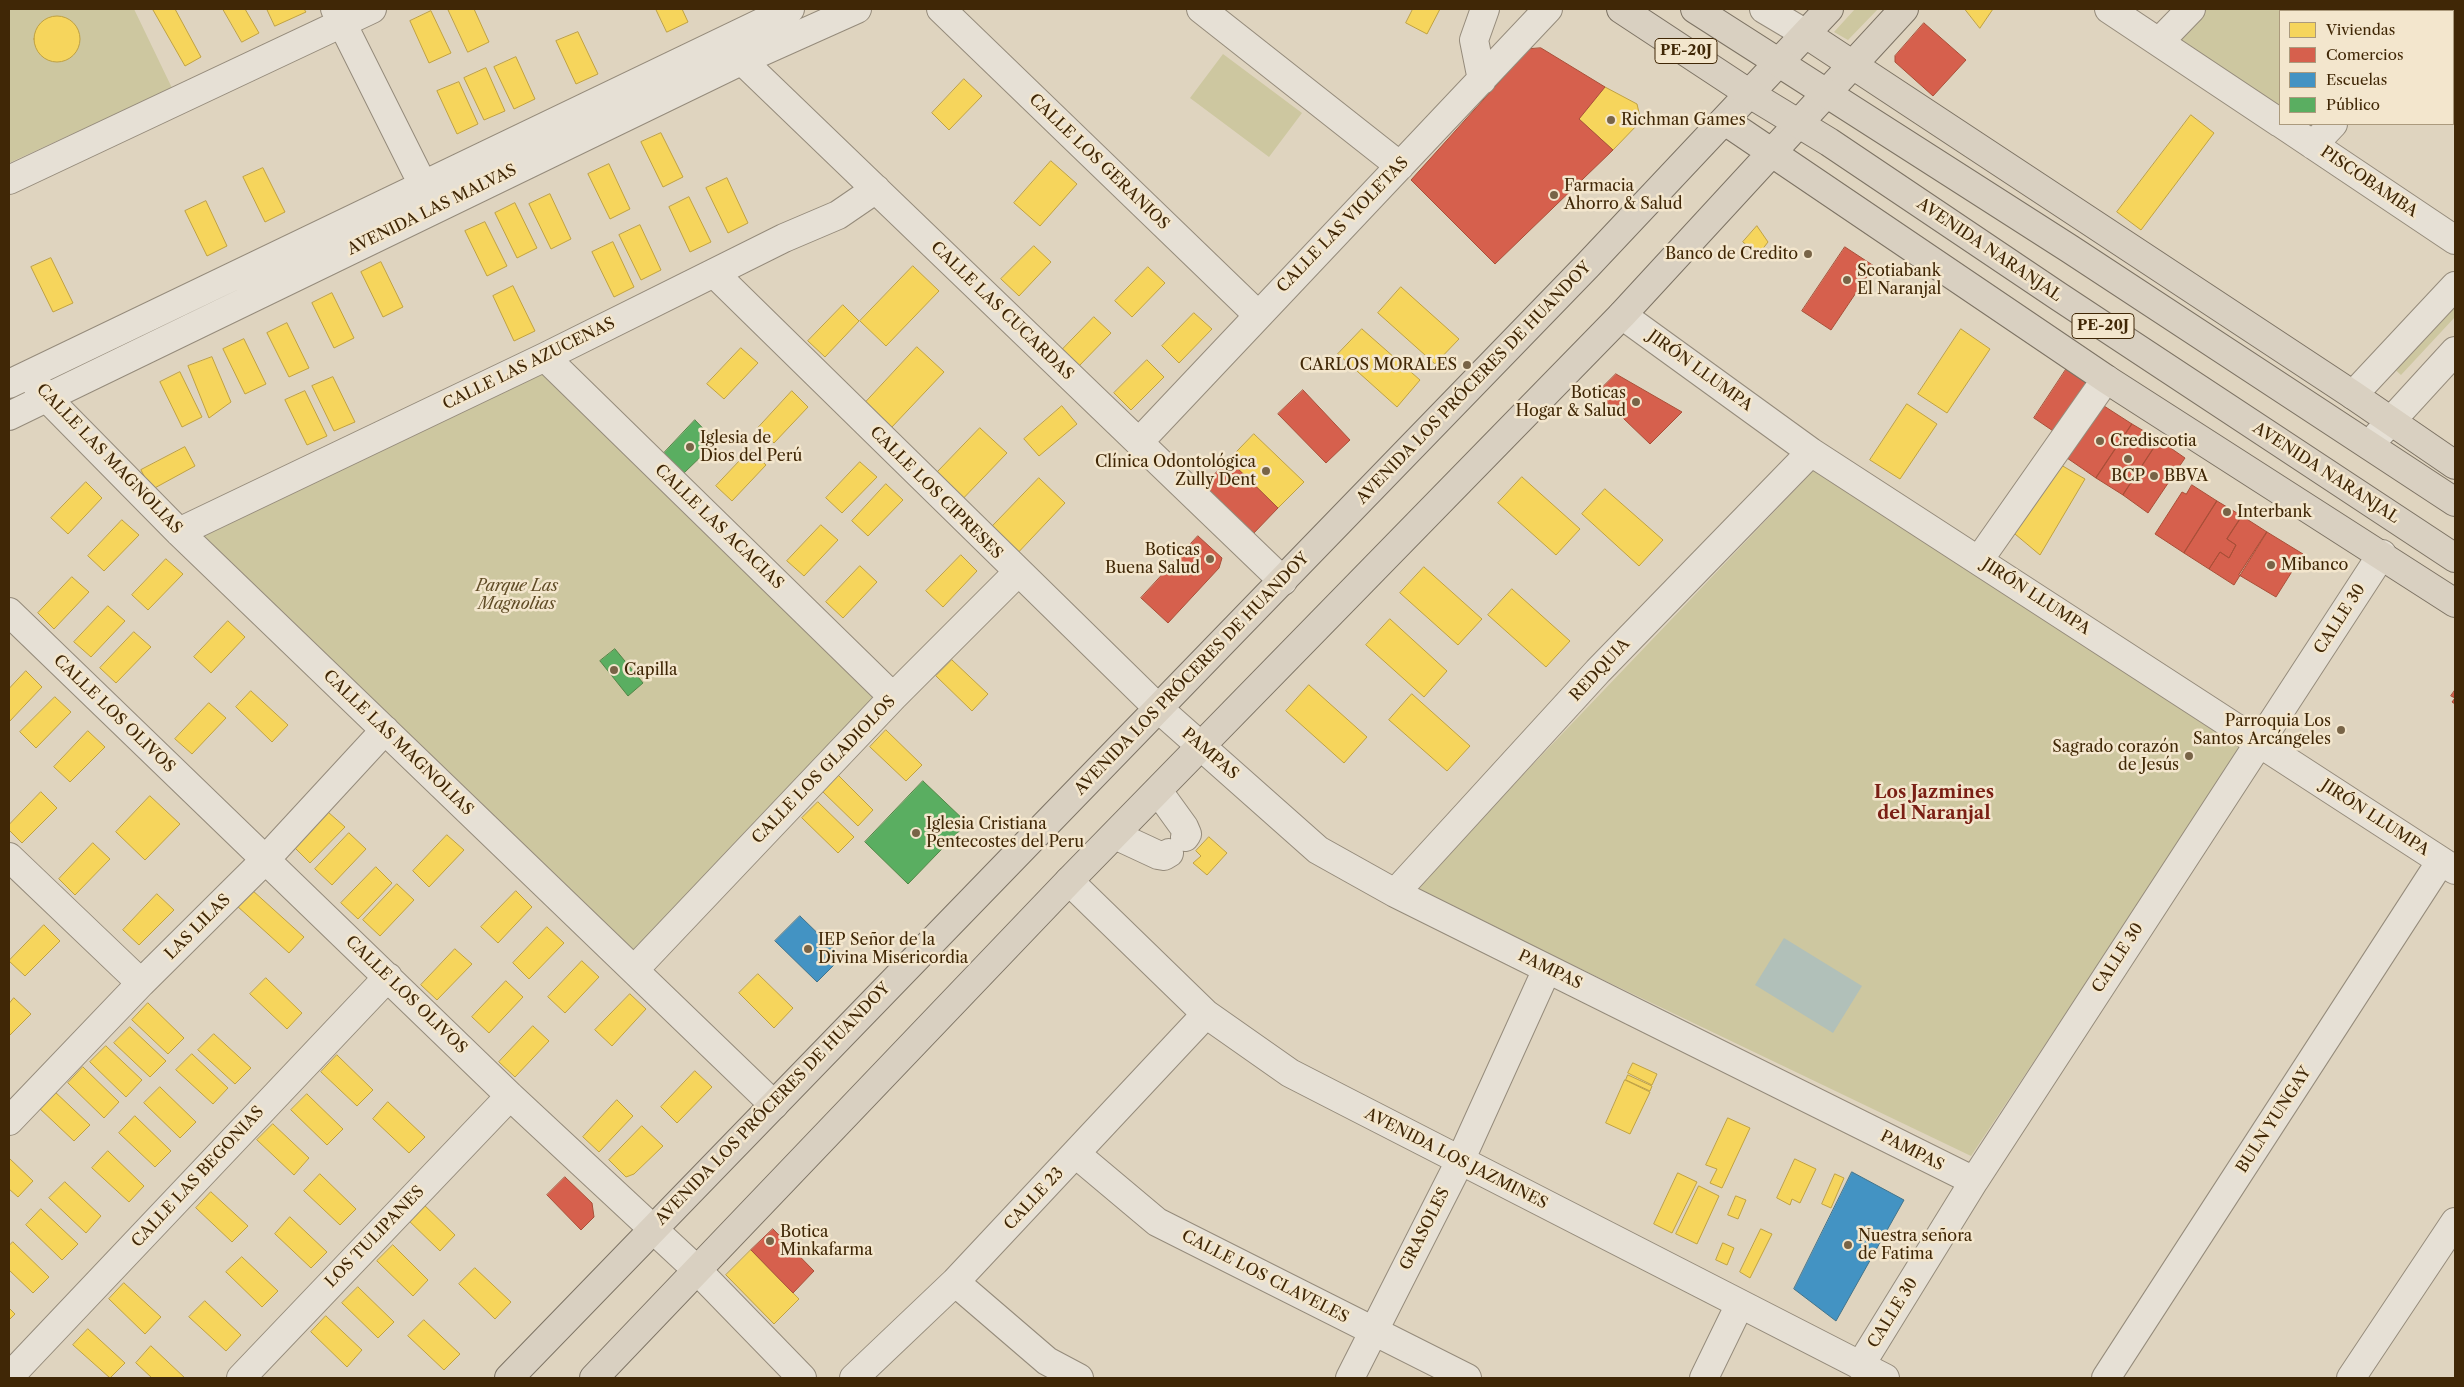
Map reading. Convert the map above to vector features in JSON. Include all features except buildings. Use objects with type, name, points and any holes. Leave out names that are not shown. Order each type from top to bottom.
[{"type":"main road","name":"AVENIDA NARANJAL","points":[[1621,9],[1750,94],[1798,123],[2455,558]]},
{"type":"main road","name":"PE-20J","points":[[1695,9],[2070,249],[2455,502]]},
{"type":"main road","name":"AVENIDA LOS PRÓCERES DE HUANDOY","points":[[509,1378],[652,1228],[1283,580],[1725,121],[1829,9]]},
{"type":"main road","points":[[594,1378],[1069,881],[1622,315],[1904,9]]},
{"type":"main road","points":[[1806,34],[2353,395],[2455,465]]},
{"type":"main road","points":[[1725,121],[2106,379],[2382,554],[2455,603]]},
{"type":"street","points":[[9,180],[338,16],[372,9]]},
{"type":"street","name":"AVENIDA LAS MALVAS","points":[[9,416],[429,198],[722,40],[790,9]]},
{"type":"street","name":"AVENIDA LAS MALVAS","points":[[19,379],[857,9]]},
{"type":"street","name":"CALLE LOS GERANIOS","points":[[940,9],[1258,315]]},
{"type":"street","points":[[1201,9],[1400,166]]},
{"type":"street","points":[[1482,80],[1474,40],[1485,9]]},
{"type":"street","name":"CALLE LAS VIOLETAS","points":[[1140,442],[1548,9]]},
{"type":"street","points":[[1764,9],[1806,34]]},
{"type":"street","name":"PISCOBAMBA","points":[[2109,9],[2279,122]]},
{"type":"street","points":[[2159,42],[2191,9]]},
{"type":"street","points":[[338,16],[429,198]]},
{"type":"street","name":"CALLE LAS CUCARDAS","points":[[722,40],[1283,580]]},
{"type":"street","name":"PISCOBAMBA","points":[[2284,125],[2455,240]]},
{"type":"street","points":[[2313,145],[2332,125]]},
{"type":"street","name":"CALLE LAS AZUCENAS","points":[[179,532],[545,357],[784,238],[838,215],[876,189]]},
{"type":"street","name":"CALLE LOS CIPRESES","points":[[715,274],[1017,573],[1158,709]]},
{"type":"street","points":[[2353,395],[2455,286]]},
{"type":"street","name":"JIRÓN LLUMPA","points":[[1622,315],[1811,452],[2259,741],[2448,866]]},
{"type":"street","points":[[2368,445],[2455,351]]},
{"type":"street","name":"CALLE LAS ACACIAS","points":[[545,357],[893,697]]},
{"type":"street","name":"CALLE LAS MAGNOLIAS","points":[[19,379],[46,397],[179,532],[774,1104]]},
{"type":"street","points":[[1979,560],[2106,379]]},
{"type":"street","name":"REDQUIA","points":[[1395,893],[1598,671],[1811,452]]},
{"type":"street","name":"CALLE 30","points":[[1860,1366],[1974,1182],[2382,554]]},
{"type":"street","name":"CALLE LOS GLADIOLOS","points":[[634,970],[893,697],[1017,573]]},
{"type":"street","name":"CALLE LOS OLIVOS","points":[[9,612],[510,1096],[698,1271],[802,1378]]},
{"type":"street","name":"PAMPAS","points":[[1158,709],[1318,850],[1395,893],[1974,1182]]},
{"type":"street","name":"LAS LILAS","points":[[13,1109],[265,860],[385,730]]},
{"type":"street","points":[[1115,835],[1164,856],[1177,845],[1187,834],[1158,791]]},
{"type":"street","points":[[9,857],[141,983]]},
{"type":"street","name":"BULN YUNGAY","points":[[2106,1378],[2448,866]]},
{"type":"street","name":"AVENIDA LOS JAZMINES","points":[[1069,881],[1206,1014],[1290,1074],[1739,1306],[1885,1378]]},
{"type":"street","name":"GRASOLES","points":[[1350,1378],[1460,1161],[1547,969]]},
{"type":"street","name":"CALLE LAS BEGONIAS","points":[[9,1377],[388,977]]},
{"type":"street","name":"CALLE 23","points":[[854,1378],[955,1282],[1206,1014]]},
{"type":"street","name":"LOS TULIPANES","points":[[241,1378],[510,1096]]},
{"type":"street","name":"CALLE LOS CLAVELES","points":[[1076,1154],[1157,1222],[1467,1378]]},
{"type":"street","points":[[2352,1378],[2455,1222]]},
{"type":"street","points":[[955,1282],[1047,1360],[1079,1378]]},
{"type":"street","points":[[1704,1378],[1739,1306]]},
{"type":"green space","points":[[9,9],[134,9],[172,88],[9,163]]},
{"type":"green space","points":[[1855,9],[1878,9],[1848,40],[1834,32]]},
{"type":"green space","points":[[2203,9],[2432,9],[2279,10],[2279,107],[2174,39]]},
{"type":"green space","points":[[1223,54],[1302,113],[1269,157],[1190,98]]},
{"type":"green space","points":[[2455,299],[2455,317],[2401,375],[2391,366]]},
{"type":"green space","name":"Parque Las Magnolias","points":[[541,372],[877,699],[633,953],[200,537]]},
{"type":"green space","points":[[1814,470],[2243,746],[1971,1156],[1414,889]]},
{"type":"shaded area","points":[[1784,938],[1862,986],[1833,1033],[1755,985]]},
{"type":"place","name":"Richman Games","points":[[1611,120]]},
{"type":"place","name":"Farmacia Ahorro & Salud","points":[[1554,195]]},
{"type":"place","name":"Banco de Credito","points":[[1808,254]]},
{"type":"place","name":"Scotiabank El Naranjal","points":[[1847,280]]},
{"type":"place","name":"CARLOS MORALES","points":[[1467,365]]},
{"type":"place","name":"Boticas Hogar & Salud","points":[[1636,402]]},
{"type":"place","name":"Crediscotia","points":[[2100,441]]},
{"type":"place","name":"Iglesia de Dios del Perú","points":[[690,447]]},
{"type":"place","name":"BCP","points":[[2128,459]]},
{"type":"place","name":"Clínica Odontológica Zully Dent","points":[[1266,471]]},
{"type":"place","name":"BBVA","points":[[2154,476]]},
{"type":"place","name":"Interbank","points":[[2227,512]]},
{"type":"place","name":"Boticas Buena Salud","points":[[1210,559]]},
{"type":"place","name":"Mibanco","points":[[2271,565]]},
{"type":"place","name":"Capilla","points":[[614,670]]},
{"type":"place","name":"Parroquia Los Santos Arcángeles","points":[[2341,730]]},
{"type":"place","name":"Sagrado corazón de Jesús","points":[[2189,756]]},
{"type":"place","name":"Iglesia Cristiana Pentecostes del Peru","points":[[916,833]]},
{"type":"place","name":"IEP Señor de la Divina Misericordia","points":[[808,949]]},
{"type":"place","name":"Botica Minkafarma","points":[[770,1241]]},
{"type":"place","name":"Nuestra señora de Fatima","points":[[1848,1245]]},
{"type":"district","name":"Los Jazmines del Naranjal","points":[[1934,803]]}]
